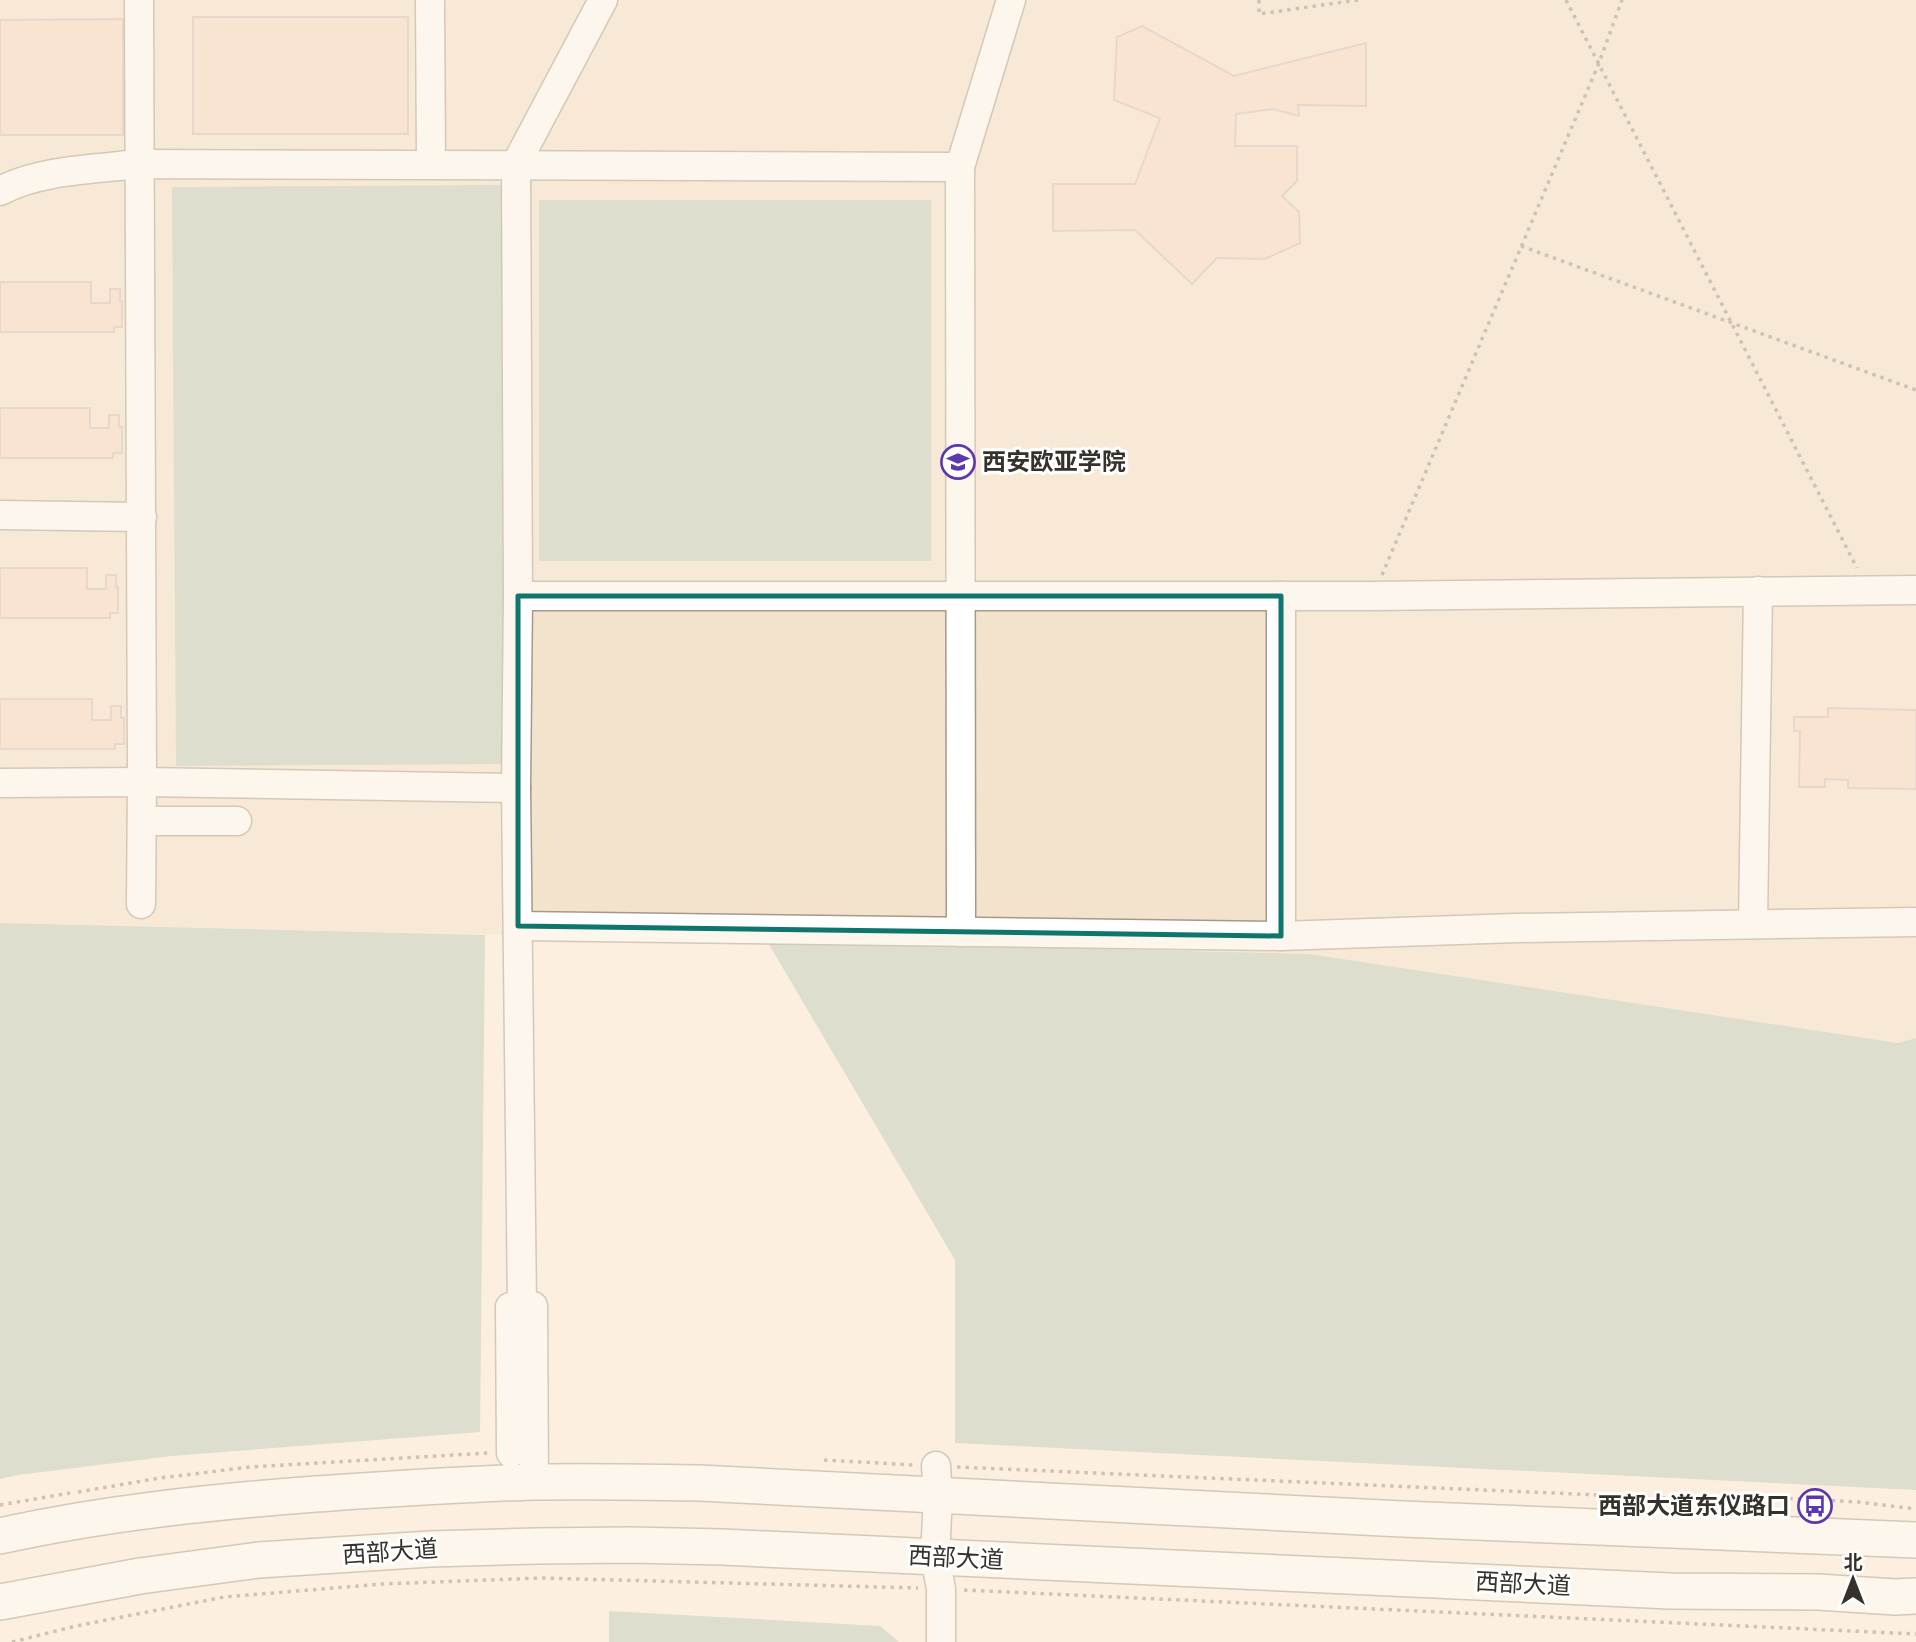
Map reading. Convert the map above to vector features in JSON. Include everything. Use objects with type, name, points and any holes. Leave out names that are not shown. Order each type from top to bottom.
[{"type":"main road","points":[[0,1536],[130,1512],[225,1501],[432,1486],[534,1482],[937,1481],[1402,1519],[1916,1540]]},
{"type":"main road","name":"西部大道","points":[[0,1602],[140,1576],[247,1562],[430,1549],[644,1545],[1656,1591],[1818,1592],[1916,1596]]},
{"type":"street","points":[[139,0],[141,904]]},
{"type":"street","points":[[430,0],[431,164]]},
{"type":"street","points":[[522,1306],[516,788],[516,164],[603,0]]},
{"type":"street","points":[[961,932],[960,167],[1011,0]]},
{"type":"street","points":[[0,191],[15,183],[139,164],[960,167]]},
{"type":"street","points":[[0,515],[142,517]]},
{"type":"street","points":[[518,596],[1373,596],[1916,590]]},
{"type":"street","points":[[1753,924],[1758,591]]},
{"type":"street","points":[[1281,596],[1281,936]]},
{"type":"street","points":[[0,783],[142,782],[516,788]]},
{"type":"street","points":[[142,821],[237,821]]},
{"type":"street","points":[[518,926],[1281,936],[1516,928],[1916,922]]},
{"type":"street","points":[[512,1453],[510,1307],[533,1306],[534,1482]]},
{"type":"street","points":[[937,1481],[936,1557],[941,1589],[941,1642]]},
{"type":"path","points":[[1259,0],[1259,15],[1358,0]]},
{"type":"path","points":[[1566,0],[1869,592]]},
{"type":"path","points":[[1373,596],[1599,63],[1622,0]]},
{"type":"path","points":[[1521,246],[1916,390]]},
{"type":"highlighted area","points":[[518,596],[1281,596],[1281,936],[518,926]]},
{"type":"shaded area","name":"西安欧亚学院","points":[[0,0],[1916,0],[1916,1038],[1898,1043],[1309,954],[0,923]]},
{"type":"green space","points":[[502,185],[505,764],[176,766],[172,187]]},
{"type":"green space","points":[[539,200],[931,200],[931,561],[539,561]]},
{"type":"green space","points":[[0,923],[485,935],[480,1432],[171,1456],[0,1479]]},
{"type":"green space","points":[[767,941],[1309,954],[1898,1043],[1916,1038],[1916,1490],[955,1443],[955,1260]]},
{"type":"green space","points":[[609,1611],[880,1626],[899,1642],[609,1642]]},
{"type":"building","points":[[193,17],[408,17],[408,134],[193,134]]},
{"type":"building","points":[[123,19],[123,135],[0,135],[0,20]]},
{"type":"building","points":[[1142,26],[1234,76],[1366,43],[1366,106],[1298,105],[1299,116],[1273,109],[1236,114],[1235,146],[1297,146],[1297,181],[1282,196],[1299,212],[1300,243],[1265,259],[1217,258],[1192,284],[1135,230],[1053,231],[1053,184],[1135,184],[1160,118],[1114,100],[1117,37]]},
{"type":"building","points":[[0,282],[91,282],[91,303],[110,303],[110,289],[120,289],[122,327],[114,327],[114,332],[0,332]]},
{"type":"building","points":[[0,408],[90,408],[90,428],[109,428],[109,415],[119,415],[122,453],[113,453],[113,458],[0,458]]},
{"type":"building","points":[[0,568],[87,568],[87,589],[106,589],[106,575],[116,575],[118,613],[110,613],[110,618],[0,618]]},
{"type":"building","points":[[0,699],[92,699],[92,720],[111,720],[111,706],[121,706],[124,744],[115,744],[115,749],[0,749]]},
{"type":"building","points":[[1828,708],[1916,710],[1916,789],[1848,788],[1848,780],[1825,779],[1825,787],[1799,787],[1800,731],[1794,731],[1794,717],[1828,717]]},
{"type":"place","name":"西安欧亚学院","points":[[958,462]]},
{"type":"place","name":"西部大道东仪路口","points":[[1815,1506]]}]
